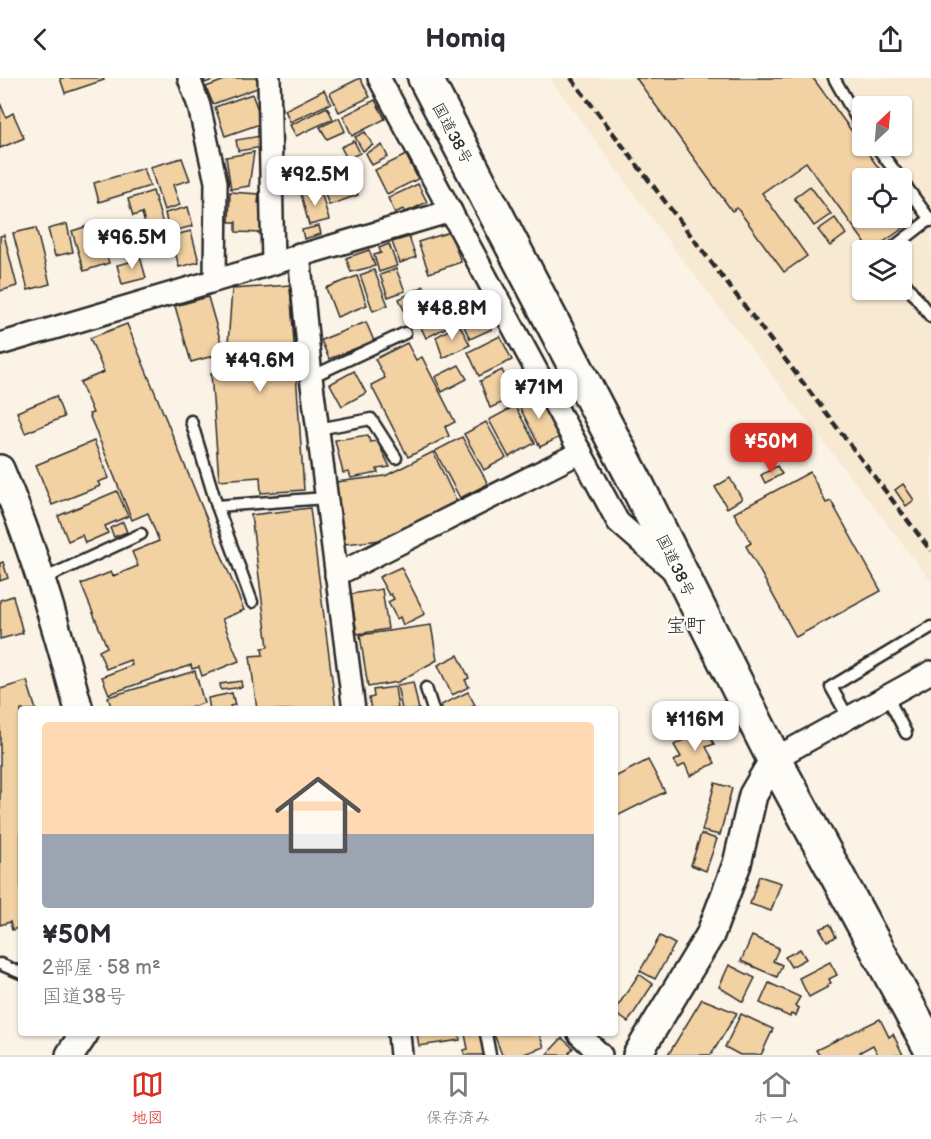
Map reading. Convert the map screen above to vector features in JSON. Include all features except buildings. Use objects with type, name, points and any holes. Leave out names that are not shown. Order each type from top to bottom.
[{"type":"highway","name":"国道38号","points":[[424,78],[636,483],[774,759],[931,1049]]},
{"type":"street","points":[[189,78],[199,106],[216,182],[215,279]]},
{"type":"street","points":[[269,78],[273,263]]},
{"type":"street","points":[[379,78],[618,522],[683,580]]},
{"type":"street","points":[[0,344],[451,211]]},
{"type":"street","points":[[299,254],[311,377],[353,706]]},
{"type":"street","points":[[336,576],[581,452]]},
{"type":"street","points":[[0,469],[40,581],[78,706]]},
{"type":"street","points":[[636,1055],[710,935],[737,864],[753,795],[774,759],[931,672]]},
{"type":"street","points":[[70,1055],[83,1036]]},
{"type":"street","points":[[399,1036],[401,1055]]},
{"type":"street","points":[[581,1036],[601,1055]]},
{"type":"lane","points":[[834,78],[852,110]]},
{"type":"lane","points":[[884,156],[893,168]]},
{"type":"lane","points":[[904,240],[931,220],[912,194]]},
{"type":"lane","points":[[912,292],[931,317]]},
{"type":"lane","points":[[311,377],[405,333]]},
{"type":"lane","points":[[318,429],[371,419],[396,458]]},
{"type":"lane","points":[[191,421],[217,506],[252,602]]},
{"type":"lane","points":[[217,506],[326,498]]},
{"type":"lane","points":[[40,581],[141,534]]},
{"type":"lane","points":[[848,717],[831,687],[931,627]]},
{"type":"lane","points":[[426,688],[432,706]]},
{"type":"lane","points":[[887,696],[906,734]]},
{"type":"lane","points":[[0,964],[18,972]]},
{"type":"lane","points":[[486,1036],[490,1055]]},
{"type":"shaded area","points":[[550,78],[931,78],[931,581],[675,250]]},
{"type":"railway","points":[[571,78],[931,551]]},
{"type":"district","name":"宝町","points":[[686,625]]}]
